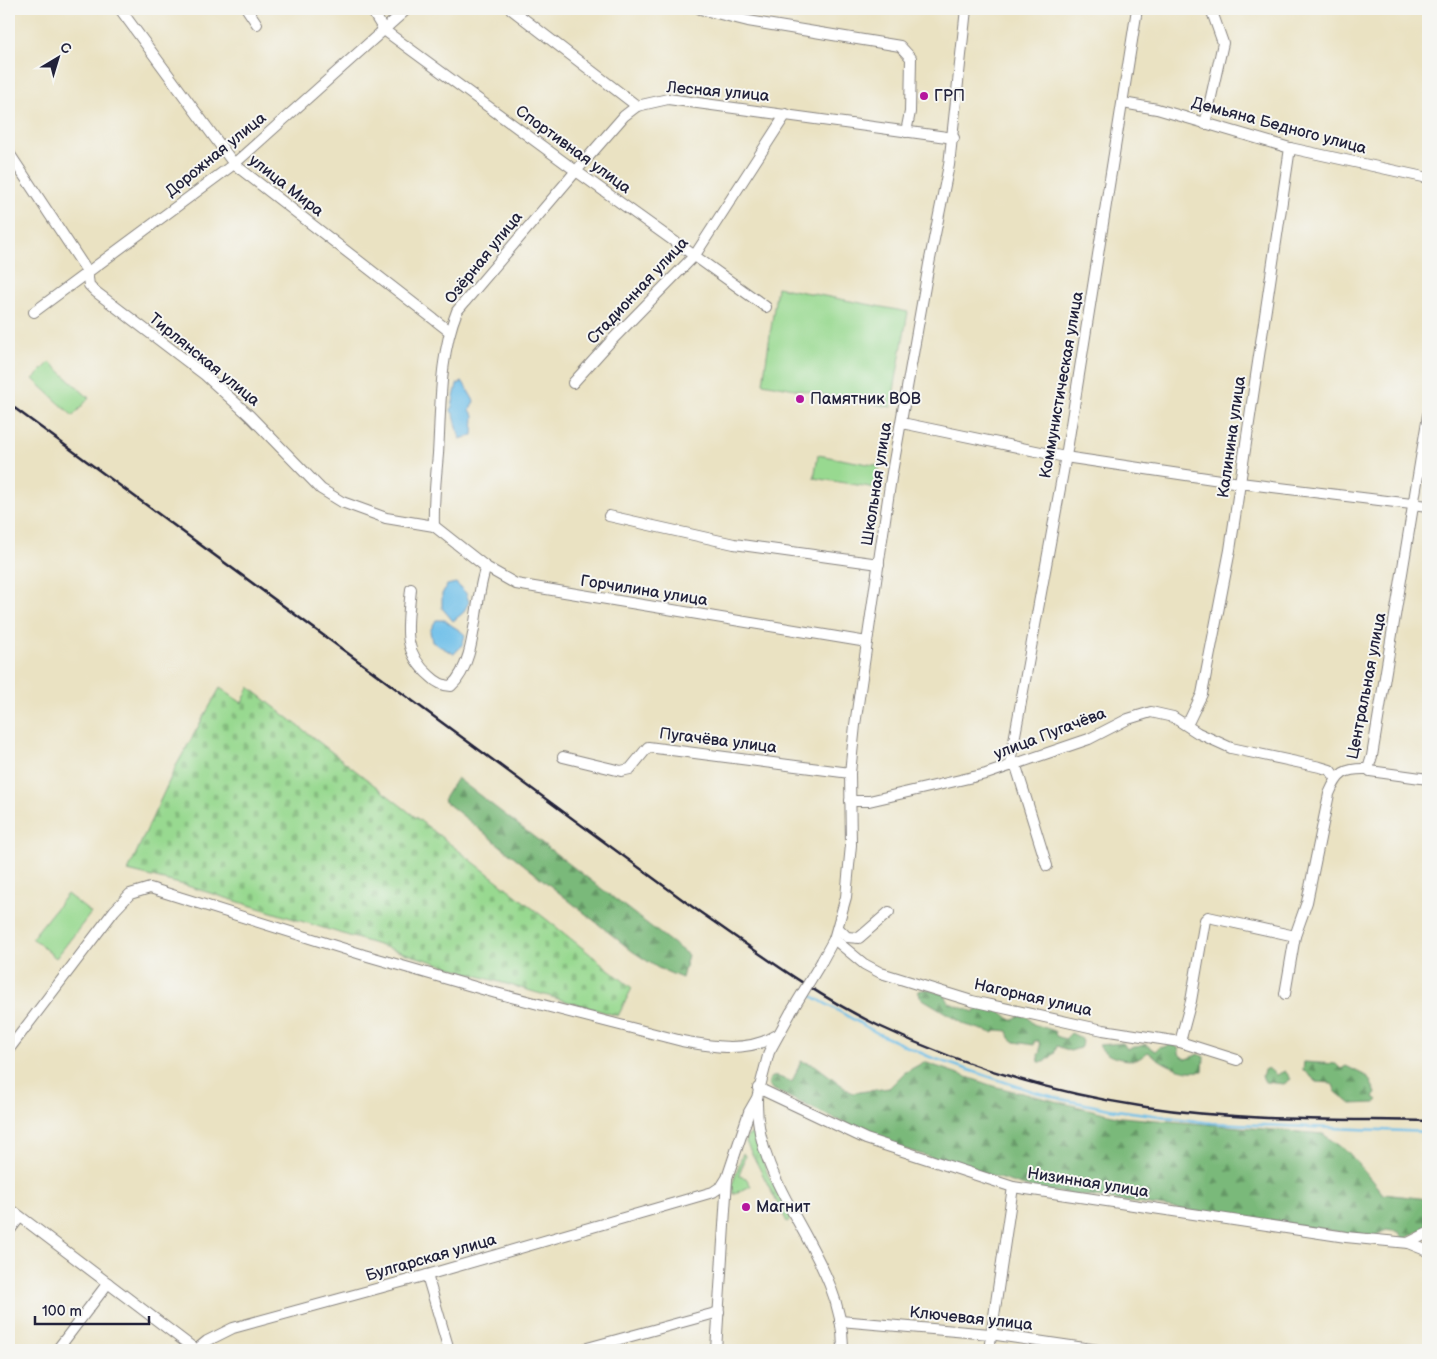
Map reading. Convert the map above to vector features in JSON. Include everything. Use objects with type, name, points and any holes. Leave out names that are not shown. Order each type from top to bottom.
[{"type":"street","name":"улица Мира","points":[[120,9],[234,164],[449,331]]},
{"type":"street","points":[[246,9],[258,24]]},
{"type":"street","name":"Спортивная улица","points":[[371,9],[384,30],[576,171],[766,306]]},
{"type":"street","name":"Дорожная улица","points":[[34,312],[234,164],[407,9]]},
{"type":"street","points":[[511,9],[637,106]]},
{"type":"street","points":[[700,9],[748,21],[900,46],[911,58],[910,112],[906,132]]},
{"type":"street","name":"Школьная улица","points":[[777,1035],[834,939],[842,915],[850,873],[850,773],[867,642],[891,478],[929,264],[954,138],[966,9]]},
{"type":"street","name":"Коммунистическая улица","points":[[1014,764],[1011,757],[1065,457],[1137,9]]},
{"type":"street","points":[[1205,124],[1223,43],[1211,9]]},
{"type":"street","name":"Лесная улица","points":[[637,106],[668,99],[954,138]]},
{"type":"street","name":"Демьяна Бедного улица","points":[[1123,104],[1157,108],[1290,148],[1428,178]]},
{"type":"street","name":"Озёрная улица","points":[[434,526],[433,500],[441,385],[449,331],[458,310],[624,116],[637,106]]},
{"type":"street","name":"Стадионная улица","points":[[573,383],[610,342],[695,255],[786,114]]},
{"type":"street","name":"Калинина улица","points":[[1184,723],[1189,721],[1202,694],[1230,550],[1290,148]]},
{"type":"street","name":"Тирлянская улица","points":[[9,153],[87,271],[89,285],[96,292],[205,376],[250,416],[321,488],[342,502],[386,518],[434,526]]},
{"type":"street","name":"Центральная улица","points":[[1285,994],[1295,936],[1307,902],[1329,794],[1336,778],[1351,768],[1368,769],[1377,732],[1428,415]]},
{"type":"street","points":[[902,423],[1065,457],[1428,506]]},
{"type":"street","points":[[608,516],[734,544],[878,564]]},
{"type":"street","name":"Горчилина улица","points":[[434,526],[486,567],[516,584],[867,642]]},
{"type":"street","points":[[411,589],[407,641],[414,658],[436,682],[451,686],[456,682],[466,662],[480,584],[486,567]]},
{"type":"street","name":"улица Пугачёва","points":[[850,801],[869,801],[962,781],[1089,739],[1143,714],[1160,713],[1184,723],[1198,733],[1231,748],[1320,766],[1330,770],[1336,778]]},
{"type":"street","name":"Пугачёва улица","points":[[563,757],[621,771],[630,768],[648,748],[850,773]]},
{"type":"street","points":[[1014,764],[1047,866]]},
{"type":"street","points":[[1368,769],[1370,771],[1428,779]]},
{"type":"street","points":[[9,1049],[114,911],[130,894],[150,888],[364,955],[515,998],[682,1041],[706,1046],[754,1046],[777,1035]]},
{"type":"street","points":[[838,928],[847,937],[859,938],[889,912]]},
{"type":"street","points":[[1180,1042],[1191,1001],[1205,920],[1208,917],[1295,936]]},
{"type":"street","name":"Нагорная улица","points":[[834,939],[864,964],[881,973],[972,1001],[1103,1030],[1180,1042],[1237,1060]]},
{"type":"street","points":[[716,1350],[727,1178],[757,1093],[769,1052],[777,1035]]},
{"type":"street","points":[[757,1093],[758,1132],[768,1165],[828,1280],[840,1320],[843,1350]]},
{"type":"street","name":"Низинная улица","points":[[757,1093],[866,1139],[1012,1187],[1346,1237],[1408,1244],[1428,1251]]},
{"type":"street","name":"Булгарская улица","points":[[9,1208],[196,1350],[207,1341],[233,1328],[427,1275],[713,1192],[722,1186],[727,1178]]},
{"type":"street","points":[[989,1350],[1012,1187]]},
{"type":"street","points":[[9,1231],[20,1217]]},
{"type":"street","points":[[1408,1244],[1428,1233]]},
{"type":"street","points":[[427,1275],[449,1350]]},
{"type":"street","points":[[57,1350],[108,1283]]},
{"type":"street","points":[[580,1350],[719,1312]]},
{"type":"street","name":"Ключевая улица","points":[[840,1320],[914,1329],[990,1334],[1098,1350]]},
{"type":"green space","points":[[777,287],[908,312],[891,407],[763,383]]},
{"type":"green space","points":[[50,362],[89,398],[73,416],[33,379]]},
{"type":"green space","points":[[818,455],[879,466],[876,488],[814,478]]},
{"type":"green space","points":[[249,687],[632,988],[618,1016],[482,977],[184,885],[128,871],[176,766],[220,688],[242,703]]},
{"type":"green space","points":[[457,778],[688,955],[682,978],[658,968],[632,951],[443,800]]},
{"type":"green space","points":[[67,894],[91,913],[56,958],[32,938]]},
{"type":"green space","points":[[927,989],[945,995],[949,1003],[974,1012],[982,1006],[998,1009],[1011,1020],[1021,1015],[1028,1017],[1033,1024],[1055,1031],[1056,1036],[1065,1039],[1071,1033],[1081,1038],[1083,1042],[1080,1048],[1070,1051],[1057,1046],[1054,1054],[1045,1062],[1039,1062],[1039,1041],[1034,1041],[1034,1045],[1015,1042],[1010,1038],[1008,1031],[998,1030],[993,1033],[966,1025],[921,998],[918,991]]},
{"type":"green space","points":[[1123,1043],[1127,1049],[1145,1044],[1155,1051],[1160,1046],[1164,1047],[1173,1043],[1179,1049],[1179,1054],[1186,1059],[1199,1054],[1204,1057],[1203,1071],[1187,1071],[1174,1067],[1148,1052],[1133,1060],[1116,1058],[1105,1053],[1099,1045]]},
{"type":"green space","points":[[801,1061],[815,1065],[852,1093],[889,1088],[904,1073],[924,1062],[993,1086],[1121,1117],[1323,1134],[1349,1153],[1383,1194],[1428,1199],[1428,1226],[1403,1240],[1399,1232],[1386,1230],[1377,1236],[1341,1232],[1031,1188],[888,1144],[772,1089],[768,1085],[770,1078],[776,1076],[792,1082]]},
{"type":"green space","points":[[1304,1062],[1336,1064],[1341,1069],[1346,1066],[1368,1077],[1376,1093],[1374,1097],[1378,1100],[1375,1103],[1351,1104],[1336,1092],[1332,1083],[1317,1082],[1303,1070]]},
{"type":"green space","points":[[1268,1068],[1276,1075],[1285,1071],[1291,1079],[1284,1084],[1265,1082],[1262,1076],[1264,1070]]},
{"type":"green space","points":[[753,1133],[768,1175],[792,1219],[787,1222],[746,1142],[748,1136]]},
{"type":"green space","points":[[743,1153],[745,1156],[739,1176],[746,1178],[751,1186],[733,1194],[733,1188],[731,1188]]},
{"type":"water","points":[[463,382],[474,401],[470,410],[474,416],[473,435],[460,439],[454,415],[451,411],[457,384]]},
{"type":"water","points":[[456,583],[466,593],[469,602],[463,613],[453,621],[442,608],[442,594],[447,585]]},
{"type":"water","points":[[436,620],[445,620],[465,635],[463,644],[454,654],[432,642],[430,631]]},
{"type":"waterway","points":[[812,996],[879,1034],[930,1057],[1032,1091],[1066,1100],[1109,1109],[1211,1123],[1428,1132]]},
{"type":"railway","points":[[9,404],[694,908],[808,986],[879,1026],[976,1066],[1043,1086],[1146,1107],[1181,1112],[1251,1117],[1428,1121]]},
{"type":"place","name":"ГРП","points":[[924,96]]},
{"type":"place","name":"Памятник ВОВ","points":[[800,399]]},
{"type":"place","name":"Магнит","points":[[746,1207]]}]
